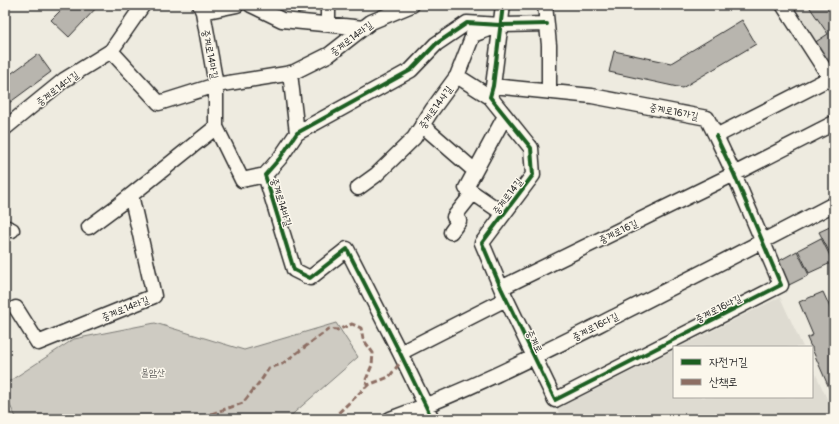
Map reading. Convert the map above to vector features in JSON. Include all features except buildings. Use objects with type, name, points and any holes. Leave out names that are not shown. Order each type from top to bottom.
[{"type":"street","name":"중계로14다길","points":[[5,128],[64,80],[111,51],[143,5]]},
{"type":"street","name":"중계로14마길","points":[[111,51],[159,103],[216,85],[202,9],[237,5]]},
{"type":"street","points":[[251,5],[282,20],[364,28]]},
{"type":"street","points":[[328,5],[328,24]]},
{"type":"street","name":"중계로14라길","points":[[216,85],[290,73],[330,54],[371,22],[412,5]]},
{"type":"street","points":[[492,91],[503,5]]},
{"type":"street","points":[[545,5],[549,45],[549,91]]},
{"type":"street","points":[[734,174],[716,136],[832,81],[783,5]]},
{"type":"street","name":"중계로14바길","points":[[400,352],[347,249],[310,278],[294,270],[266,175],[297,133],[411,70],[436,44],[467,23],[500,25]]},
{"type":"street","points":[[500,25],[547,24]]},
{"type":"street","name":"중계로14사길","points":[[358,188],[382,170],[414,138],[457,76],[473,34],[500,25]]},
{"type":"street","points":[[290,73],[297,133]]},
{"type":"street","name":"중계로14길","points":[[457,76],[492,91],[505,116],[531,148],[533,175],[482,243],[504,294]]},
{"type":"street","points":[[216,85],[216,127],[242,180],[266,175]]},
{"type":"street","name":"중계로16가길","points":[[492,91],[549,91],[592,96],[707,118],[716,136]]},
{"type":"street","points":[[504,214],[466,188],[505,116]]},
{"type":"street","name":"중계로16길","points":[[400,352],[504,294],[834,123]]},
{"type":"street","points":[[422,125],[475,171]]},
{"type":"street","points":[[89,227],[131,196],[216,127]]},
{"type":"street","name":"중계로16나길","points":[[554,400],[781,285],[734,174]]},
{"type":"street","points":[[451,232],[459,221],[454,217],[473,193]]},
{"type":"street","name":"중계로14라길","points":[[16,308],[38,343],[154,296],[131,196]]},
{"type":"street","points":[[762,241],[834,204]]},
{"type":"street","name":"중계로16다길","points":[[390,419],[426,406],[534,357],[762,241]]},
{"type":"street","name":"중계로","points":[[504,294],[554,400]]},
{"type":"street","points":[[400,352],[432,419]]},
{"type":"shaded area","points":[[788,5],[834,5],[834,82]]},
{"type":"shaded area","points":[[780,297],[803,346],[682,346]]},
{"type":"shaded area","points":[[673,351],[673,398],[813,398],[813,368],[834,414],[834,419],[562,419],[557,409]]},
{"type":"green space","name":"불암산","points":[[155,323],[244,350],[336,323],[358,357],[287,419],[17,419],[5,396],[5,384],[74,339]]},
{"type":"marked path","points":[[204,419],[211,414],[243,403],[269,368],[282,364],[329,329],[337,330],[352,324],[361,328],[363,339],[373,353],[372,365],[365,382],[368,385],[389,377],[403,359]]},
{"type":"marked path","points":[[332,419],[368,385]]},
{"type":"cycle path","points":[[503,5],[493,86],[490,97],[531,148],[533,175],[482,243],[501,288],[555,400],[781,285],[734,174],[716,136]]},
{"type":"cycle path","points":[[432,419],[347,249],[310,278],[294,270],[265,175],[280,158],[297,133],[411,70],[436,44],[467,23],[500,25],[547,24]]}]
